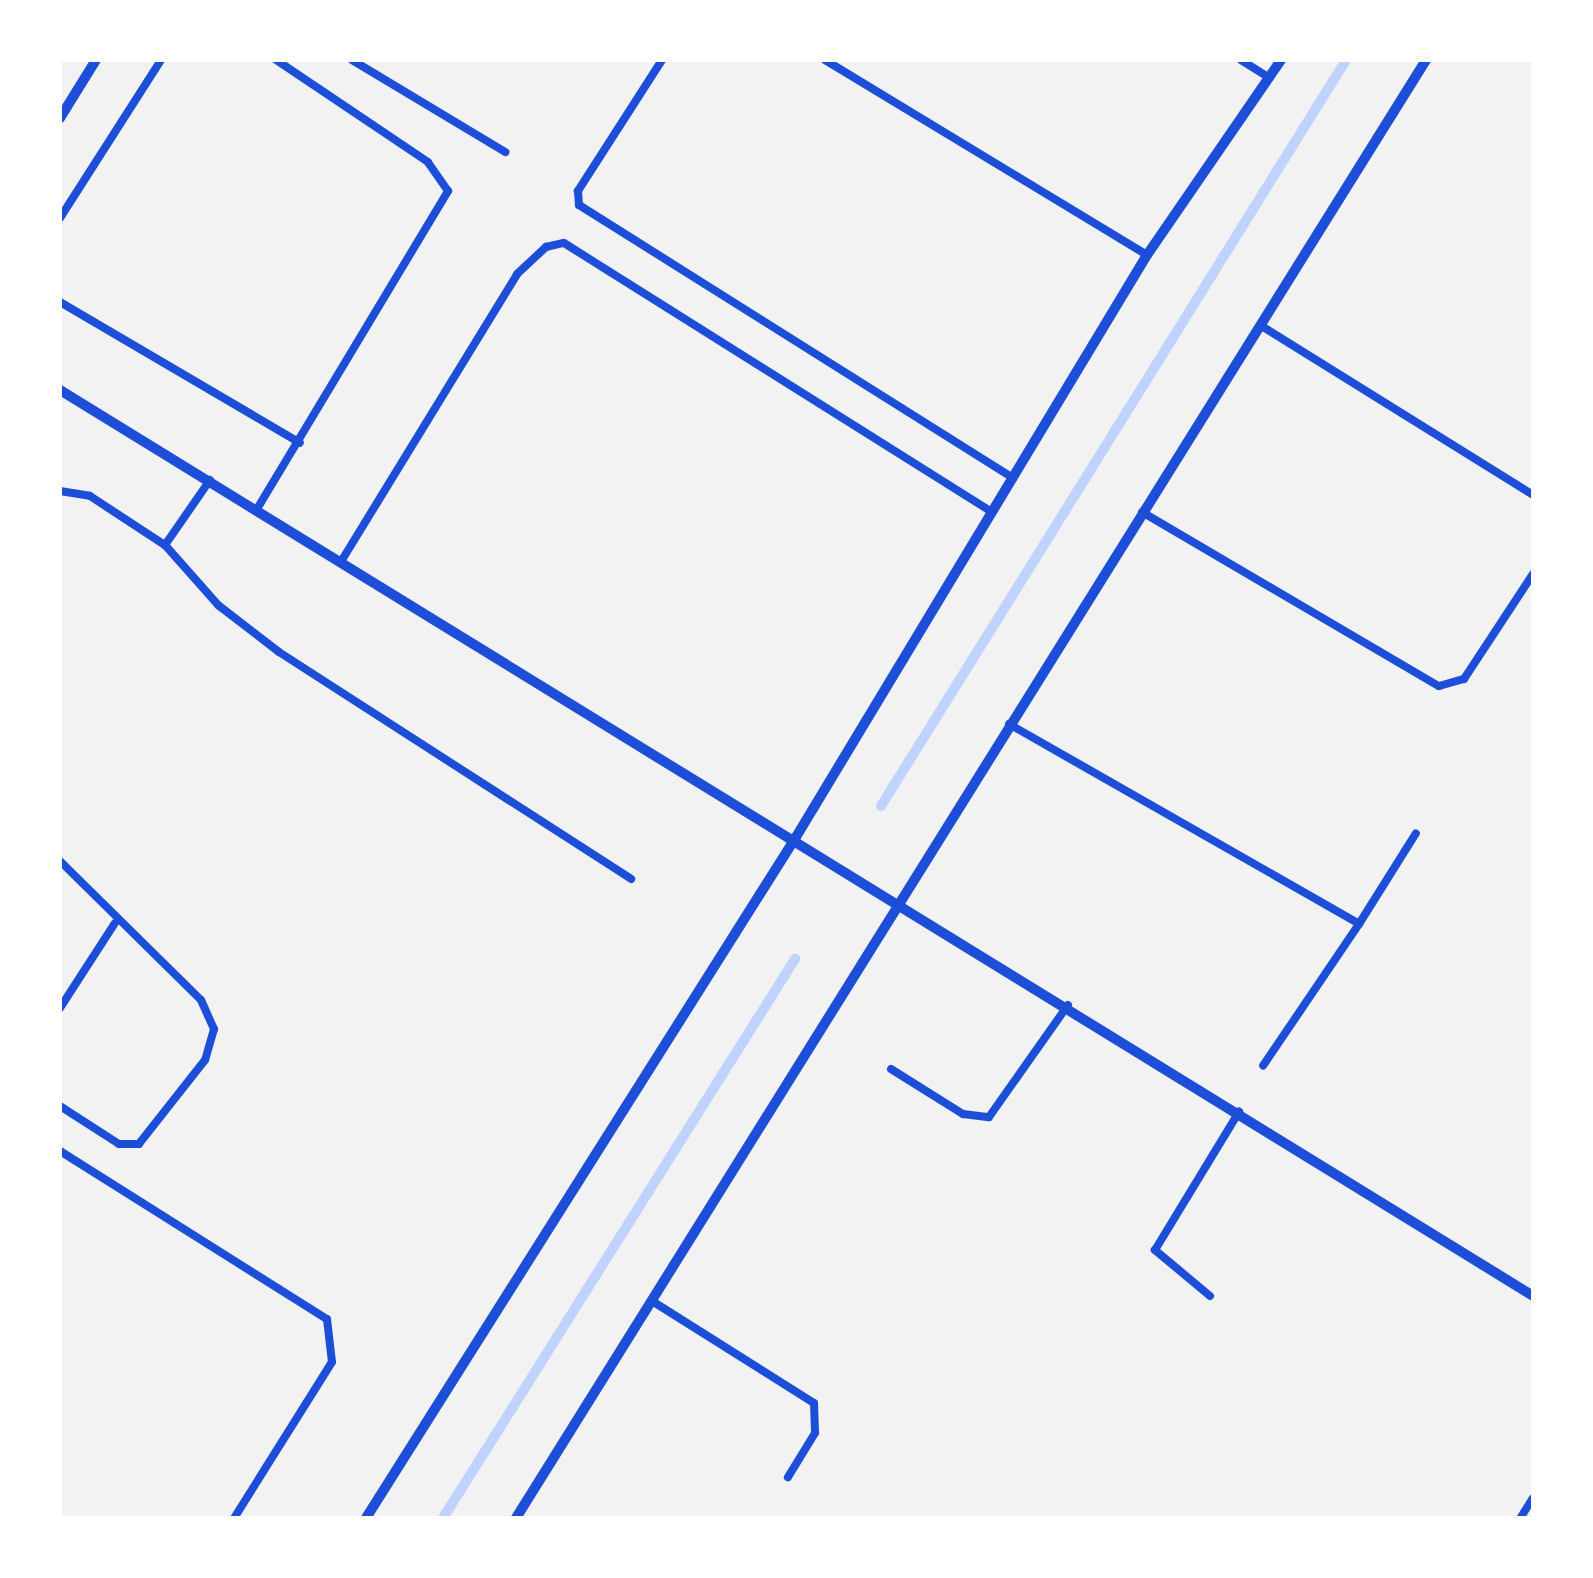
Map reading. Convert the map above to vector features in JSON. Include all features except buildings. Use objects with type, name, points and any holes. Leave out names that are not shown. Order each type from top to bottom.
[{"type":"street","points":[[60,118],[96,60]]},
{"type":"street","points":[[366,1518],[796,837],[1147,254],[1281,60]]},
{"type":"street","points":[[516,1518],[899,898],[1426,60]]},
{"type":"street","points":[[60,390],[899,898],[1533,1296]]},
{"type":"lane","points":[[60,218],[161,60]]},
{"type":"lane","points":[[257,509],[448,191],[428,162],[276,60]]},
{"type":"lane","points":[[352,60],[505,152]]},
{"type":"lane","points":[[662,60],[578,191],[579,206],[1012,478]]},
{"type":"lane","points":[[826,60],[1147,254]]},
{"type":"lane","points":[[1241,60],[1270,78]]},
{"type":"lane","points":[[342,560],[517,274],[546,247],[564,243],[992,512]]},
{"type":"lane","points":[[60,302],[300,443]]},
{"type":"lane","points":[[1260,325],[1533,494]]},
{"type":"lane","points":[[165,545],[210,480]]},
{"type":"lane","points":[[60,491],[90,496],[165,545],[218,605],[280,652],[631,879]]},
{"type":"lane","points":[[1142,512],[1440,686],[1464,679],[1533,574]]},
{"type":"lane","points":[[1010,724],[1359,924]]},
{"type":"lane","points":[[1263,1066],[1416,833]]},
{"type":"lane","points":[[60,862],[115,923],[201,1000],[211,1042],[139,1144],[119,1144],[60,1106]]},
{"type":"lane","points":[[60,1008],[115,923]]},
{"type":"lane","points":[[891,1069],[962,1114],[989,1117],[1068,1005]]},
{"type":"lane","points":[[1210,1296],[1155,1250],[1239,1112]]},
{"type":"lane","points":[[60,1151],[327,1319],[332,1362],[234,1518]]},
{"type":"lane","points":[[652,1300],[814,1404],[816,1433],[788,1476]]},
{"type":"lane","points":[[1521,1518],[1533,1498]]},
{"type":"waterway","points":[[881,806],[1346,60]]},
{"type":"waterway","points":[[443,1518],[795,959]]}]
